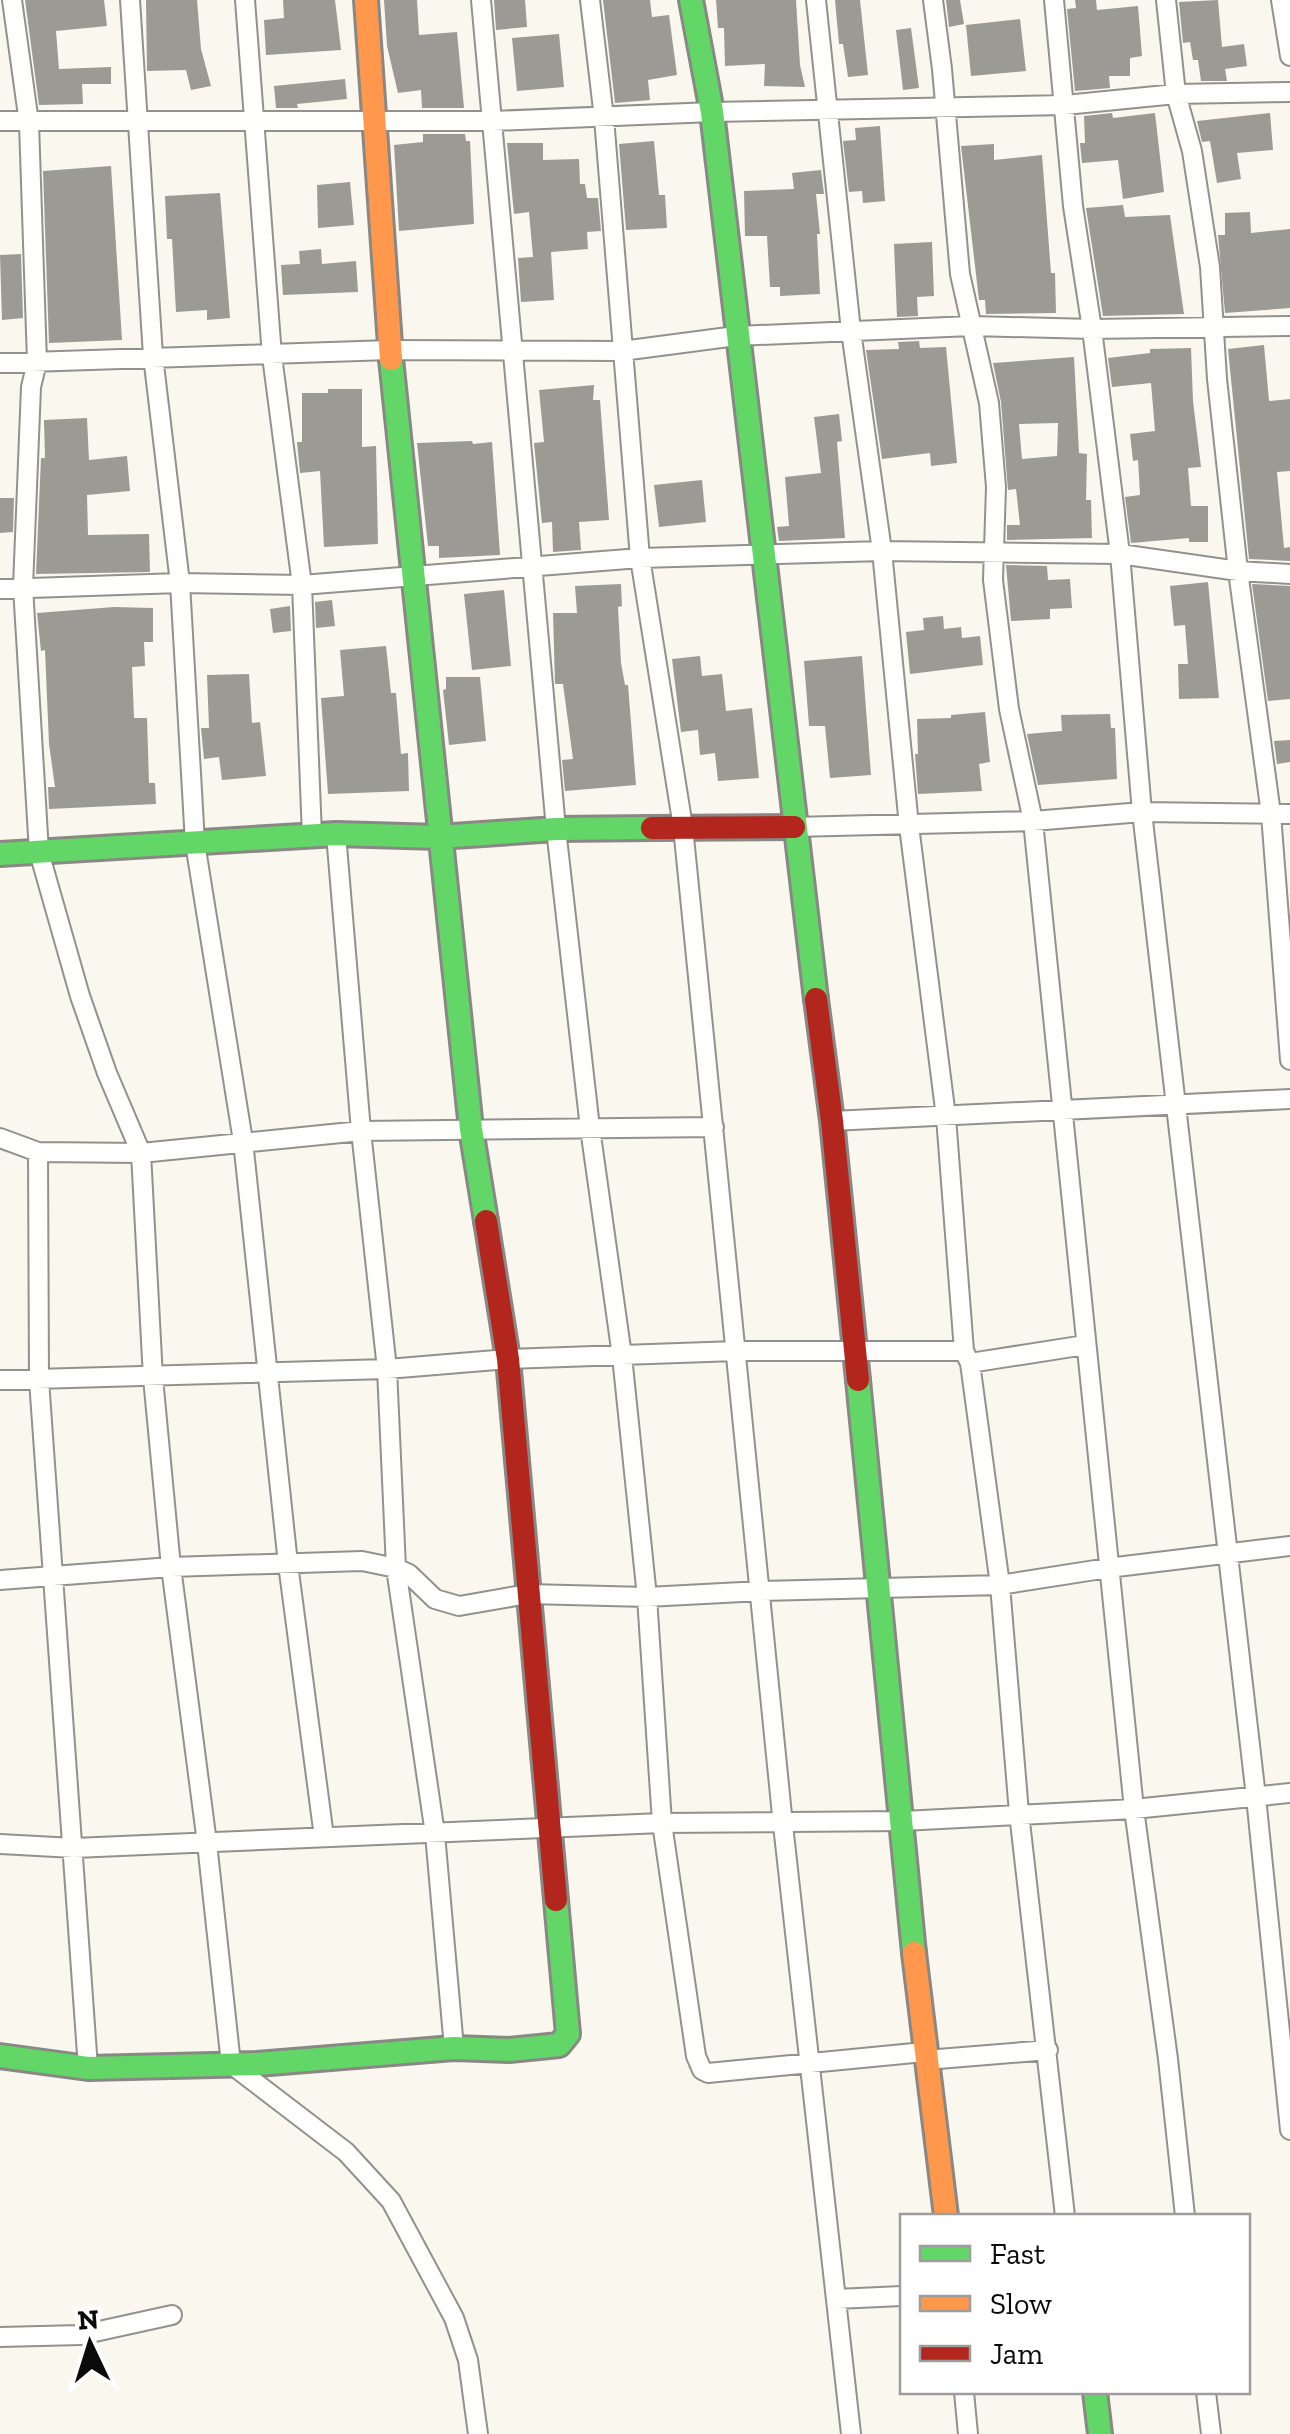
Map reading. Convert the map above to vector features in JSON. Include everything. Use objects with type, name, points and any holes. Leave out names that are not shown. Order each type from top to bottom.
[{"type":"street","points":[[12,0],[29,122],[37,362],[31,388],[24,587],[39,852],[96,1042],[141,1153],[153,1378],[171,1567],[231,2064],[346,2152],[390,2202],[454,2318],[468,2360],[478,2434]]},
{"type":"street","points":[[130,0],[153,356],[180,583],[196,843],[243,1141],[288,1564],[324,1837]]},
{"type":"street","points":[[245,0],[272,356],[302,584],[324,836],[387,1369],[396,1568],[435,1834],[454,2048]]},
{"type":"street","points":[[0,2056],[88,2068],[231,2064],[454,2048],[509,2050],[559,2045],[565,2041],[568,2026],[508,1358],[471,1130],[390,350],[366,0]]},
{"type":"street","points":[[481,0],[556,829],[648,1598],[662,1824],[696,2056],[702,2070],[708,2073],[1048,2050]]},
{"type":"street","points":[[590,0],[604,118],[640,558],[683,828],[784,1825],[851,2434]]},
{"type":"street","points":[[691,0],[712,112],[794,828],[832,1121],[925,2056],[946,2214]]},
{"type":"street","points":[[816,0],[851,331],[882,551],[909,826],[946,1117],[967,1357],[1000,1586],[1019,1813],[1065,2214]]},
{"type":"street","points":[[933,0],[960,274],[990,403],[996,487],[993,580],[1009,709],[1033,821],[1134,1809],[1185,2214]]},
{"type":"street","points":[[1054,0],[1073,206],[1120,554],[1142,812],[1256,1797],[1290,2130]]},
{"type":"street","points":[[1166,0],[1176,94],[1192,151],[1206,236],[1238,571],[1281,814],[1290,1060]]},
{"type":"street","points":[[1281,0],[1290,56]]},
{"type":"street","points":[[0,122],[604,118],[1065,105],[1176,94],[1290,92]]},
{"type":"street","points":[[0,363],[390,350],[622,351],[736,336],[971,326],[1290,326]]},
{"type":"street","points":[[0,589],[180,583],[302,584],[640,558],[882,551],[1120,554],[1238,571],[1290,574]]},
{"type":"street","points":[[0,854],[324,836],[440,838],[556,829],[909,826],[1142,812],[1281,814]]},
{"type":"street","points":[[832,1121],[1290,1099]]},
{"type":"street","points":[[0,1138],[38,1152],[141,1153],[361,1131],[714,1127]]},
{"type":"street","points":[[38,1152],[38,1380],[88,2068]]},
{"type":"street","points":[[0,1380],[387,1369],[508,1358],[736,1351],[854,1350],[967,1357],[1086,1346]]},
{"type":"street","points":[[0,1580],[171,1567],[362,1561],[409,1574],[435,1599],[459,1606],[528,1594],[648,1598],[762,1591],[1000,1586],[1108,1568],[1290,1546]]},
{"type":"street","points":[[0,1844],[74,1848],[662,1824],[903,1822],[1134,1809],[1290,1794]]},
{"type":"street","points":[[836,2299],[900,2296]]},
{"type":"street","points":[[0,2337],[81,2334],[172,2315]]},
{"type":"street","points":[[964,2394],[968,2434]]},
{"type":"street","points":[[1094,2394],[1100,2434]]},
{"type":"street","points":[[1206,2394],[1211,2434]]},
{"type":"building","points":[[25,0],[104,0],[107,26],[56,31],[59,69],[111,67],[111,84],[82,84],[83,104],[39,105]]},
{"type":"building","points":[[146,0],[197,0],[201,49],[211,86],[191,90],[186,70],[147,71]]},
{"type":"building","points":[[283,0],[335,0],[341,50],[266,55],[264,20],[284,18]]},
{"type":"building","points":[[384,0],[417,0],[419,35],[457,32],[464,108],[422,108],[421,90],[398,93],[387,46]]},
{"type":"building","points":[[494,0],[525,0],[527,27],[496,30]]},
{"type":"building","points":[[603,0],[650,0],[652,17],[669,15],[677,75],[648,80],[650,100],[615,103]]},
{"type":"building","points":[[716,0],[796,0],[805,87],[764,86],[765,64],[725,66],[724,28],[718,28]]},
{"type":"building","points":[[835,0],[860,0],[868,75],[848,77],[843,44],[839,44]]},
{"type":"building","points":[[946,0],[960,0],[964,24],[949,27]]},
{"type":"building","points":[[1075,0],[1096,0],[1097,10],[1138,6],[1142,56],[1130,58],[1130,76],[1109,76],[1110,88],[1075,91],[1067,9],[1076,8]]},
{"type":"building","points":[[1218,0],[1222,47],[1244,44],[1247,66],[1225,69],[1227,81],[1201,81],[1190,42],[1183,43],[1179,2]]},
{"type":"building","points":[[1020,19],[1026,71],[971,76],[966,25]]},
{"type":"building","points":[[911,28],[919,88],[903,90],[896,30]]},
{"type":"building","points":[[559,34],[564,87],[517,91],[512,38]]},
{"type":"building","points":[[345,79],[347,99],[276,108],[274,86]]},
{"type":"building","points":[[1112,113],[1113,118],[1155,113],[1164,192],[1123,199],[1118,160],[1082,163],[1084,116]]},
{"type":"building","points":[[1270,113],[1273,150],[1237,153],[1241,179],[1217,183],[1210,141],[1202,142],[1197,121]]},
{"type":"building","points":[[880,126],[885,201],[863,203],[862,191],[849,192],[843,141],[856,140],[855,128]]},
{"type":"building","points":[[423,134],[465,134],[466,141],[470,141],[474,224],[399,231],[394,145],[423,142]]},
{"type":"building","points":[[654,141],[659,195],[665,195],[667,228],[626,230],[619,144]]},
{"type":"building","points":[[507,143],[543,143],[543,160],[579,159],[580,184],[585,184],[587,198],[598,198],[601,231],[587,232],[588,249],[551,252],[554,300],[521,302],[518,258],[533,257],[529,212],[514,214]]},
{"type":"building","points":[[994,144],[994,160],[1042,155],[1056,313],[986,314],[985,300],[979,300],[961,146]]},
{"type":"building","points":[[111,166],[122,340],[49,343],[43,171]]},
{"type":"building","points":[[821,170],[824,194],[816,194],[820,294],[780,296],[780,287],[770,287],[767,236],[745,236],[744,191],[794,189],[792,173]]},
{"type":"building","points":[[350,182],[354,225],[318,228],[317,185]]},
{"type":"building","points":[[220,193],[230,318],[207,320],[207,310],[176,312],[165,196]]},
{"type":"building","points":[[1123,205],[1125,217],[1170,215],[1184,314],[1103,316],[1086,208]]},
{"type":"building","points":[[1250,212],[1251,233],[1290,229],[1290,308],[1225,313],[1218,235],[1225,235],[1225,213]]},
{"type":"building","points":[[932,242],[934,296],[917,297],[918,316],[897,317],[894,244]]},
{"type":"building","points":[[321,249],[322,264],[356,261],[358,292],[283,295],[281,265],[300,264],[299,251]]},
{"type":"building","points":[[21,254],[23,318],[2,320],[0,255]]},
{"type":"building","points":[[919,341],[920,348],[946,347],[957,463],[931,466],[930,453],[882,459],[866,350],[899,349],[898,342]]},
{"type":"building","points":[[1264,345],[1269,401],[1290,399],[1290,471],[1277,472],[1284,548],[1290,547],[1290,561],[1249,559],[1228,349]]},
{"type":"building","points":[[1191,348],[1201,467],[1188,468],[1191,506],[1208,506],[1208,542],[1189,542],[1189,538],[1131,543],[1125,497],[1140,495],[1138,460],[1133,461],[1130,434],[1155,431],[1151,383],[1112,387],[1108,358],[1150,353],[1150,349]]},
{"type":"building","points":[[1074,357],[1079,453],[1087,454],[1086,500],[1091,500],[1092,538],[1007,540],[1007,525],[1020,525],[1016,489],[1008,490],[1001,402],[993,363]],"holes":[[[1058,423],[1057,456],[1022,459],[1019,424]]]},
{"type":"building","points":[[594,385],[593,400],[600,400],[609,520],[579,522],[581,550],[553,552],[552,522],[542,523],[534,443],[544,442],[539,390]]},
{"type":"building","points":[[328,389],[362,389],[362,447],[376,446],[378,544],[324,547],[320,471],[300,473],[297,442],[302,442],[302,393],[328,393]]},
{"type":"building","points":[[839,414],[842,441],[837,442],[845,538],[779,541],[777,527],[789,526],[785,477],[821,473],[814,417]]},
{"type":"building","points":[[87,418],[89,460],[127,456],[130,491],[87,495],[88,535],[149,534],[150,572],[36,574],[44,420]]},
{"type":"building","points":[[492,442],[500,555],[439,558],[439,546],[428,546],[417,443]]},
{"type":"building","points":[[702,480],[706,522],[659,527],[654,485]]},
{"type":"building","points":[[0,498],[14,498],[13,532],[0,533]]},
{"type":"building","points":[[1006,565],[1047,566],[1048,580],[1070,579],[1072,608],[1050,609],[1050,619],[1011,621]]},
{"type":"building","points":[[1208,582],[1219,698],[1179,699],[1178,664],[1188,664],[1185,625],[1174,626],[1170,586]]},
{"type":"building","points":[[621,584],[621,663],[628,685],[636,785],[565,791],[562,760],[573,759],[563,684],[555,684],[553,613],[577,613],[575,586]]},
{"type":"building","points":[[1252,584],[1290,586],[1290,699],[1268,701]]},
{"type":"building","points":[[504,590],[511,666],[472,670],[464,594]]},
{"type":"building","points":[[332,600],[335,626],[316,628],[315,602]]},
{"type":"building","points":[[290,606],[291,631],[273,633],[270,609]]},
{"type":"building","points":[[153,608],[153,642],[144,642],[145,666],[132,667],[134,718],[147,718],[149,783],[155,783],[156,804],[49,809],[48,787],[55,787],[45,650],[41,651],[37,613]]},
{"type":"building","points":[[943,616],[944,629],[961,627],[962,638],[980,636],[983,665],[910,674],[906,632],[924,630],[923,618]]},
{"type":"building","points":[[386,646],[391,693],[396,693],[401,754],[408,753],[409,791],[328,794],[321,698],[344,696],[340,650]]},
{"type":"building","points":[[700,656],[702,676],[722,674],[726,711],[752,708],[759,778],[718,781],[715,753],[700,755],[698,730],[681,732],[672,659]]},
{"type":"building","points":[[862,656],[871,775],[830,778],[825,726],[809,726],[804,661]]},
{"type":"building","points":[[249,674],[252,723],[260,722],[266,776],[222,780],[219,757],[204,759],[201,728],[209,728],[207,675]]},
{"type":"building","points":[[446,677],[480,677],[486,741],[449,745],[443,690]]},
{"type":"building","points":[[985,712],[990,762],[979,764],[982,791],[918,794],[917,719]]},
{"type":"building","points":[[1110,714],[1111,728],[1115,728],[1117,779],[1038,785],[1027,734],[1062,731],[1061,715]]},
{"type":"building","points":[[1290,740],[1290,762],[1277,764],[1274,741]]},
{"type":"traffic: fast","points":[[691,0],[712,112],[816,999]]},
{"type":"traffic: fast","points":[[391,359],[471,1129],[486,1221]]},
{"type":"traffic: fast","points":[[0,854],[336,834],[439,837],[556,829],[652,828]]},
{"type":"traffic: fast","points":[[858,1380],[914,1953]]},
{"type":"traffic: fast","points":[[0,2056],[88,2068],[257,2064],[454,2048],[509,2050],[559,2045],[568,2034],[556,1900]]},
{"type":"traffic: fast","points":[[1095,2394],[1100,2434]]},
{"type":"traffic: slow","points":[[366,0],[391,359]]},
{"type":"traffic: slow","points":[[914,1953],[946,2214]]},
{"type":"traffic: jam","points":[[652,828],[794,827]]},
{"type":"traffic: jam","points":[[816,999],[858,1380]]},
{"type":"traffic: jam","points":[[486,1221],[508,1359],[556,1900]]}]
